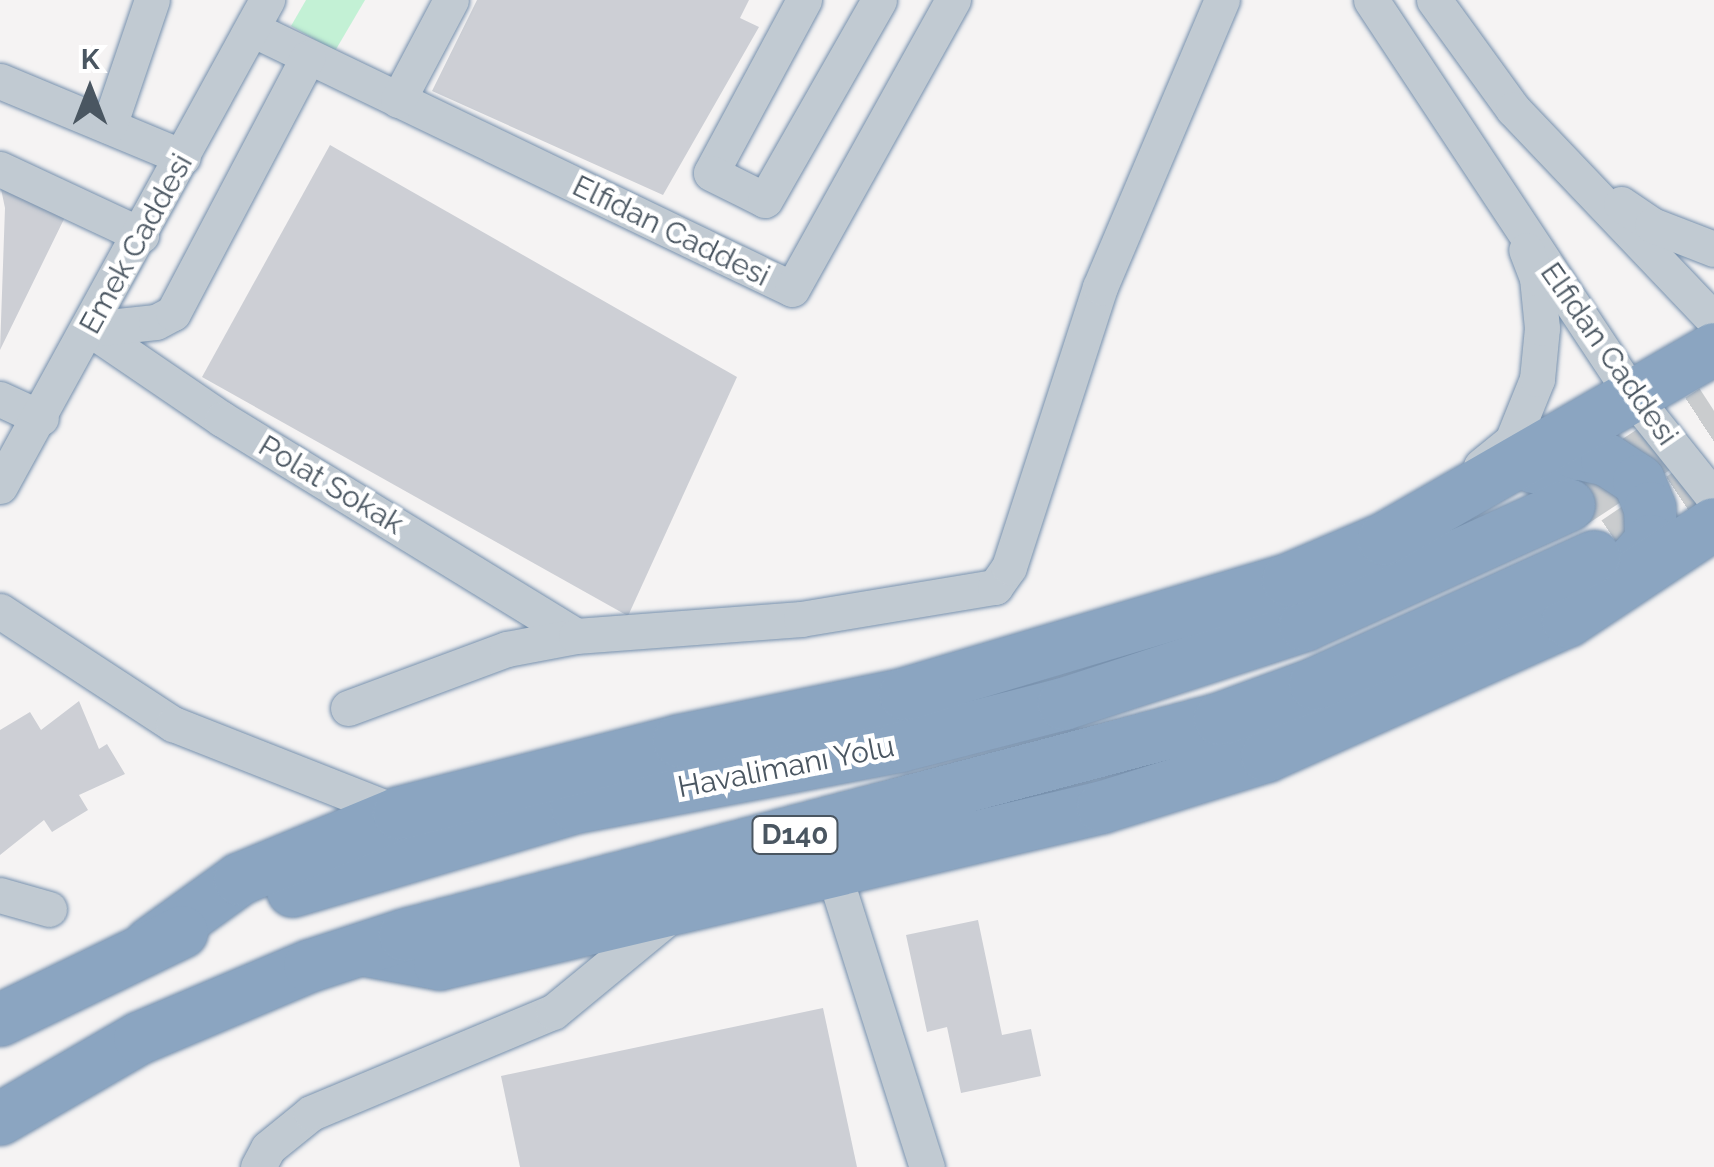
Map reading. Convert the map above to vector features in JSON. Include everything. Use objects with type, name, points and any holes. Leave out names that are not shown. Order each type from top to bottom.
[{"type":"highway","points":[[150,944],[240,879],[399,813],[679,741],[905,694],[1288,580],[1384,539],[1635,399],[1714,349]]},
{"type":"highway","points":[[1488,481],[1576,453],[1607,460],[1639,481],[1650,508],[1652,541],[1568,621]]},
{"type":"highway","name":"Havalimanı Yolu","points":[[0,1020],[150,944],[320,881],[578,807],[900,746],[1157,676],[1305,625],[1569,505]]},
{"type":"highway","points":[[362,950],[440,964],[1102,807],[1267,756],[1568,621],[1714,524]]},
{"type":"highway","name":"D140","points":[[0,1118],[140,1038],[362,950],[1220,719],[1315,684],[1594,557]]},
{"type":"street","points":[[109,126],[152,0]]},
{"type":"street","points":[[398,100],[451,0]]},
{"type":"street","points":[[804,0],[711,173],[765,200],[879,0]]},
{"type":"street","name":"Elfidan Caddesi","points":[[259,15],[308,57],[792,289],[953,0]]},
{"type":"street","points":[[348,708],[507,649],[576,636],[800,619],[995,587],[1009,568],[1100,287],[1222,0]]},
{"type":"street","name":"Elfidan Caddesi","points":[[1371,0],[1635,399],[1714,498]]},
{"type":"street","points":[[1434,0],[1514,109],[1714,320]]},
{"type":"street","name":"Emek Caddesi","points":[[0,486],[42,418],[259,15]]},
{"type":"street","points":[[90,329],[156,322],[172,313],[308,57]]},
{"type":"street","points":[[0,81],[183,157]]},
{"type":"street","points":[[0,170],[141,235]]},
{"type":"street","points":[[1575,174],[1652,225],[1714,249]]},
{"type":"street","name":"Elfidan Caddesi","points":[[1384,539],[1512,441],[1527,409],[1542,328],[1536,278],[1509,207]]},
{"type":"street","name":"Polat Sokak","points":[[90,329],[222,420],[576,636]]},
{"type":"street","points":[[0,399],[42,418]]},
{"type":"street","points":[[0,610],[173,724],[399,813]]},
{"type":"street","points":[[832,868],[928,1167]]},
{"type":"street","points":[[0,895],[49,909]]},
{"type":"street","points":[[258,1167],[268,1148],[311,1113],[553,1012],[682,906]]},
{"type":"green space","points":[[306,0],[365,0],[335,51],[291,26]]},
{"type":"building","points":[[477,0],[749,0],[740,18],[759,27],[663,195],[432,91]]},
{"type":"building","points":[[330,145],[737,377],[628,616],[202,377]]},
{"type":"building","points":[[0,184],[66,215],[0,350],[5,208]]},
{"type":"building","points":[[79,701],[99,749],[107,744],[125,774],[79,795],[88,810],[52,832],[44,820],[0,855],[0,730],[30,712],[41,730]]},
{"type":"building","points":[[978,920],[1002,1035],[1031,1029],[1041,1076],[961,1093],[947,1027],[927,1032],[906,935]]},
{"type":"building","points":[[823,1008],[857,1167],[520,1167],[501,1076]]},
{"type":"tunnel","points":[[1569,505],[1714,410]]},
{"type":"tunnel","points":[[1616,542],[1714,476]]}]
